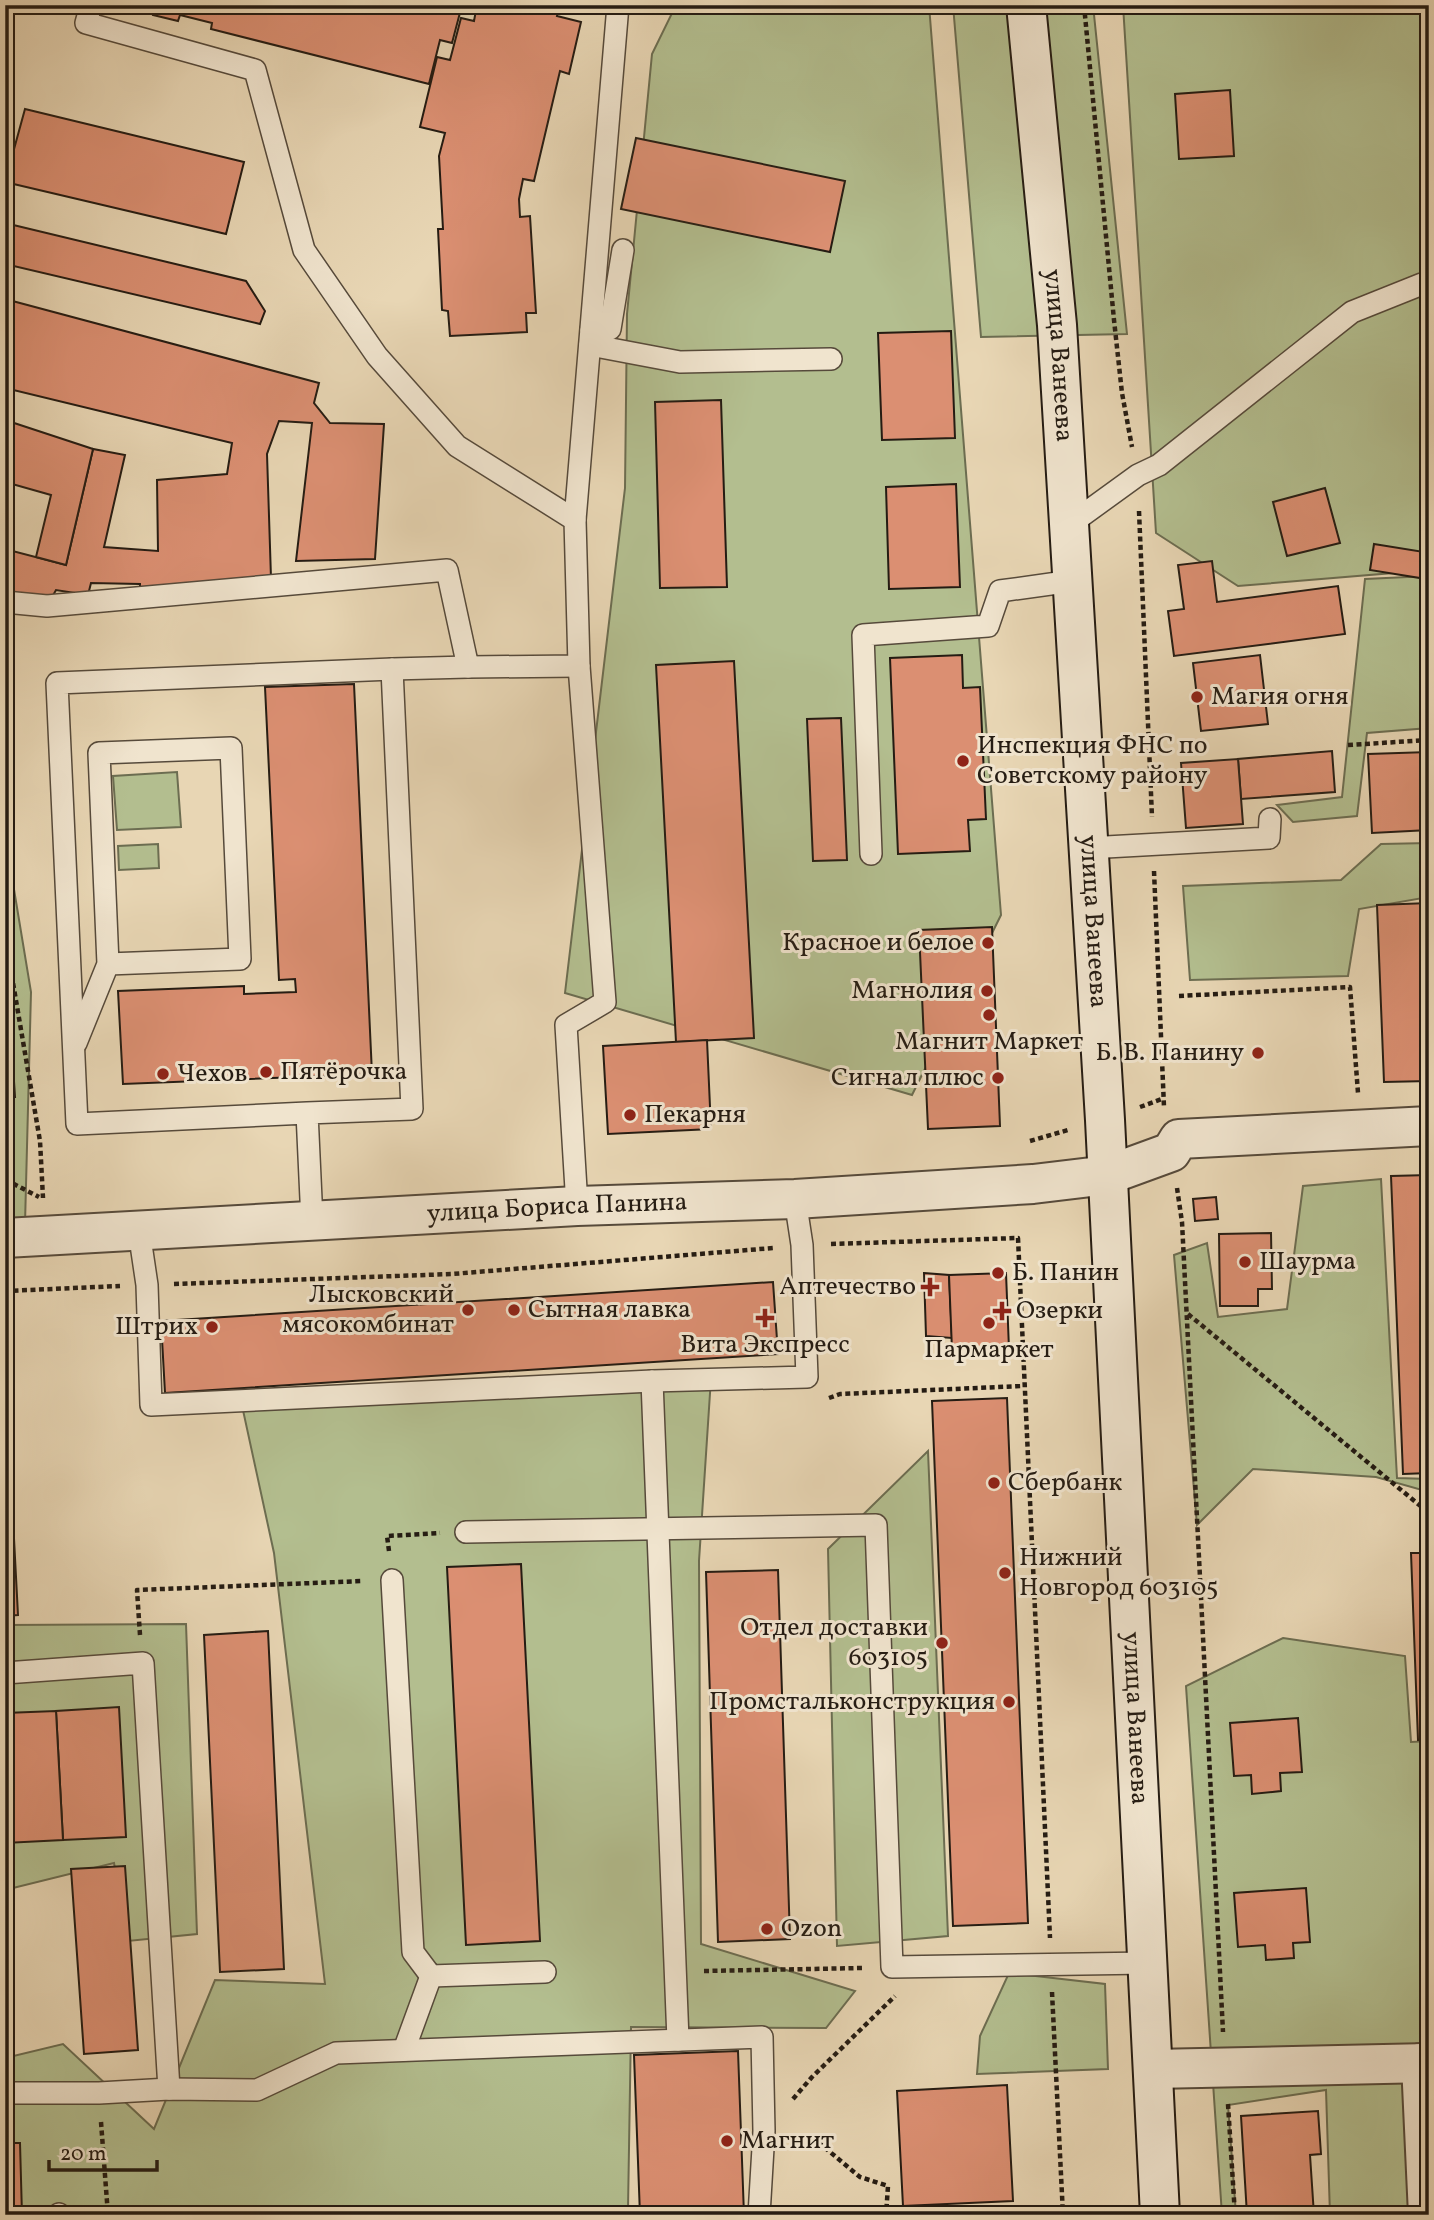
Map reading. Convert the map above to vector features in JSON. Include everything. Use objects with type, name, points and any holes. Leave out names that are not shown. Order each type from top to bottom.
[{"type":"main road","name":"улица Ванеева","points":[[1026,5],[1057,325],[1108,1175],[1160,2215]]},
{"type":"main road","points":[[1361,1129],[1429,1126]]},
{"type":"main road","name":"улица Бориса Панина","points":[[5,1238],[577,1206],[795,1199],[1033,1184],[1108,1175],[1171,1152],[1179,1139],[1361,1129]]},
{"type":"main road","points":[[1153,2069],[1425,2063],[1428,2215]]},
{"type":"lane","points":[[91,5],[86,23],[255,70],[304,250],[377,356],[457,446],[575,520]]},
{"type":"lane","points":[[577,1206],[566,1025],[605,1002],[579,666],[575,520],[618,5]]},
{"type":"lane","points":[[590,337],[610,329],[623,250]]},
{"type":"lane","points":[[1069,525],[1138,475],[1158,465],[1352,312],[1422,284],[1429,284]]},
{"type":"lane","points":[[590,337],[680,362],[831,359]]},
{"type":"lane","points":[[5,602],[47,606],[447,570],[468,667]]},
{"type":"lane","points":[[872,855],[863,635],[988,626],[1000,591],[1072,581]]},
{"type":"lane","points":[[392,668],[412,1109],[77,1124],[57,683],[392,668],[579,666]]},
{"type":"lane","points":[[74,1048],[108,964],[99,753],[231,747],[240,959],[108,964]]},
{"type":"lane","points":[[1088,848],[1269,838],[1270,819]]},
{"type":"lane","points":[[307,1113],[312,1221]]},
{"type":"lane","points":[[139,1231],[147,1285],[151,1405],[652,1381],[807,1377],[803,1245],[795,1199]]},
{"type":"lane","points":[[652,1381],[678,2040]]},
{"type":"lane","points":[[466,1532],[876,1525],[892,1967],[1148,1963]]},
{"type":"lane","points":[[392,1580],[412,1952],[431,1976]]},
{"type":"lane","points":[[5,1673],[143,1663],[169,2089]]},
{"type":"lane","points":[[431,1976],[545,1972]]},
{"type":"lane","points":[[404,2050],[431,1976]]},
{"type":"lane","points":[[5,2093],[257,2090],[336,2053],[762,2037],[764,2131],[760,2215]]},
{"type":"path","points":[[1084,5],[1122,393],[1138,475],[1162,1099],[1182,1222],[1235,2215]]},
{"type":"path","points":[[1348,745],[1429,740]]},
{"type":"path","points":[[5,969],[12,977],[40,1141],[43,1199],[5,1182]]},
{"type":"path","points":[[1179,996],[1350,987],[1361,1129]]},
{"type":"path","points":[[5,1291],[452,1273],[803,1245],[1018,1238],[1063,2215]]},
{"type":"path","points":[[1187,1313],[1429,1513]]},
{"type":"path","points":[[818,1402],[840,1394],[1023,1385]]},
{"type":"path","points":[[143,1663],[137,1590],[392,1580],[387,1536],[466,1532]]},
{"type":"path","points":[[886,2215],[888,2186],[860,2177],[818,2143],[764,2131],[812,2077],[926,1966]]},
{"type":"path","points":[[675,1971],[892,1967]]},
{"type":"path","points":[[99,2093],[108,2215]]},
{"type":"green space","points":[[676,5],[929,5],[1001,915],[912,1095],[565,993],[625,488],[627,314],[652,54]]},
{"type":"green space","points":[[953,5],[1093,5],[1127,334],[981,337]]},
{"type":"green space","points":[[1123,5],[1429,5],[1429,570],[1238,586],[1156,533]]},
{"type":"green space","points":[[1429,576],[1429,728],[1367,733],[1357,816],[1293,822],[1277,805],[1342,797],[1365,579]]},
{"type":"green space","points":[[177,772],[181,827],[117,830],[113,776]]},
{"type":"green space","points":[[5,835],[31,992],[25,1224],[5,1224]]},
{"type":"green space","points":[[1429,843],[1429,897],[1359,909],[1348,976],[1190,980],[1183,886],[1341,880],[1381,844]]},
{"type":"green space","points":[[158,844],[159,868],[119,870],[118,846]]},
{"type":"green space","points":[[1381,1179],[1397,1478],[1429,1479],[1429,1492],[1376,1477],[1253,1469],[1197,1525],[1174,1255],[1207,1243],[1218,1317],[1287,1309],[1303,1186]]},
{"type":"green space","points":[[711,1378],[699,1561],[701,1944],[855,1991],[826,2028],[631,2027],[628,2209],[510,2215],[5,2215],[5,2058],[63,2044],[154,2129],[215,1980],[325,1984],[274,1553],[241,1401]]},
{"type":"green space","points":[[928,1451],[948,1936],[837,1946],[828,1549]]},
{"type":"green space","points":[[186,1624],[197,1934],[128,1941],[114,1863],[5,1890],[5,1625]]},
{"type":"green space","points":[[1283,1638],[1405,1656],[1411,1742],[1429,1741],[1429,2215],[1330,2215],[1326,2090],[1228,2105],[1236,2215],[1222,2215],[1186,1686]]},
{"type":"green space","points":[[1009,1973],[1105,1984],[1108,2069],[977,2074],[980,2036]]},
{"type":"building","points":[[134,5],[462,5],[452,43],[440,40],[429,84],[211,29],[212,23],[180,15],[178,21],[153,15],[154,10]]},
{"type":"building","points":[[477,5],[544,5],[559,9],[557,16],[581,22],[569,74],[560,71],[534,181],[523,179],[519,199],[520,217],[530,216],[536,313],[526,313],[527,332],[450,336],[448,311],[442,310],[438,229],[443,229],[439,156],[445,133],[420,127],[437,57],[450,60],[461,18],[474,21]]},
{"type":"building","points":[[1230,90],[1234,156],[1179,159],[1175,94]]},
{"type":"building","points":[[25,109],[244,162],[226,234],[5,182]]},
{"type":"building","points":[[636,138],[845,181],[830,252],[621,209]]},
{"type":"building","points":[[5,223],[246,281],[265,311],[260,324],[5,264]]},
{"type":"building","points":[[5,299],[319,383],[314,403],[330,423],[384,424],[375,559],[296,561],[312,423],[279,421],[267,454],[271,578],[140,590],[140,584],[91,583],[88,595],[56,590],[51,599],[5,591],[5,549],[66,565],[93,449],[125,455],[104,547],[158,551],[157,480],[227,474],[232,443],[5,388]]},
{"type":"building","points":[[951,331],[955,438],[882,440],[878,333]]},
{"type":"building","points":[[721,400],[727,587],[660,588],[655,402]]},
{"type":"building","points":[[5,420],[93,449],[66,565],[36,557],[51,495],[5,482]]},
{"type":"building","points":[[956,484],[960,587],[889,589],[886,487]]},
{"type":"building","points":[[1325,488],[1340,543],[1287,556],[1273,502]]},
{"type":"building","points":[[1374,544],[1424,552],[1420,578],[1370,570]]},
{"type":"building","points":[[1212,561],[1217,602],[1338,586],[1345,634],[1174,656],[1168,611],[1184,609],[1178,565]]},
{"type":"building","points":[[962,655],[963,688],[980,687],[986,819],[968,820],[970,851],[898,854],[890,658]]},
{"type":"building","points":[[1260,655],[1268,724],[1201,731],[1193,663]]},
{"type":"building","points":[[734,661],[754,1038],[676,1042],[656,665]]},
{"type":"building","points":[[354,684],[372,1074],[123,1084],[118,991],[244,986],[244,994],[296,992],[295,979],[279,980],[265,687]]},
{"type":"building","points":[[841,718],[847,860],[813,861],[807,719]]},
{"type":"building","points":[[1332,751],[1335,792],[1241,799],[1238,759]]},
{"type":"building","points":[[1429,752],[1429,830],[1372,833],[1368,754]]},
{"type":"building","points":[[1238,759],[1243,824],[1186,828],[1181,763]]},
{"type":"building","points":[[1429,903],[1429,1081],[1384,1082],[1377,905]]},
{"type":"building","points":[[992,927],[1000,1126],[928,1129],[919,930]]},
{"type":"building","points":[[5,1035],[11,1035],[15,1097],[5,1097]]},
{"type":"building","points":[[707,1040],[711,1129],[608,1134],[603,1046]]},
{"type":"building","points":[[1429,1175],[1429,1473],[1403,1474],[1391,1176]]},
{"type":"building","name":"Шаурма","points":[[1216,1197],[1218,1219],[1195,1221],[1193,1199]]},
{"type":"building","name":"Шаурма","points":[[1271,1233],[1272,1289],[1258,1289],[1258,1306],[1220,1306],[1219,1234]]},
{"type":"building","points":[[924,1273],[949,1275],[952,1338],[926,1336]]},
{"type":"building","points":[[1006,1273],[1009,1349],[952,1350],[949,1275]]},
{"type":"building","points":[[773,1282],[778,1354],[165,1393],[161,1321]]},
{"type":"building","points":[[5,1367],[18,1615],[5,1616]]},
{"type":"building","points":[[1007,1398],[1028,1923],[953,1926],[932,1401]]},
{"type":"building","points":[[1411,1553],[1429,1553],[1429,1740],[1418,1740]]},
{"type":"building","points":[[521,1564],[540,1941],[466,1945],[447,1567]]},
{"type":"building","points":[[778,1570],[790,1939],[718,1942],[706,1572]]},
{"type":"building","points":[[268,1631],[284,1969],[220,1972],[204,1635]]},
{"type":"building","points":[[119,1707],[126,1837],[63,1840],[56,1711]]},
{"type":"building","points":[[56,1711],[63,1840],[5,1843],[5,1713]]},
{"type":"building","points":[[1298,1718],[1302,1772],[1280,1773],[1281,1791],[1252,1794],[1251,1775],[1234,1776],[1230,1723]]},
{"type":"building","points":[[1421,1830],[1429,1830],[1429,2023],[1426,2023]]},
{"type":"building","points":[[125,1866],[138,2050],[84,2054],[71,1869]]},
{"type":"building","points":[[1306,1888],[1310,1942],[1293,1943],[1294,1958],[1266,1960],[1265,1945],[1238,1947],[1234,1893]]},
{"type":"building","points":[[5,1957],[10,2055],[5,2055]]},
{"type":"building","points":[[738,2051],[744,2215],[640,2215],[634,2055]]},
{"type":"building","points":[[1007,2085],[1013,2201],[903,2206],[897,2091]]},
{"type":"building","points":[[1318,2111],[1321,2154],[1310,2155],[1314,2215],[1247,2215],[1241,2116]]},
{"type":"building","points":[[5,2143],[20,2143],[22,2215],[5,2215]]},
{"type":"place","name":"Магия огня","points":[[1197,697]]},
{"type":"place","name":"Инспекция ФНС по Советскому району","points":[[963,761]]},
{"type":"place","name":"Красное и белое","points":[[988,943]]},
{"type":"place","name":"Магнолия","points":[[987,991]]},
{"type":"place","name":"Магнит Маркет","points":[[989,1015]]},
{"type":"place","name":"Б. В. Панину","points":[[1258,1053]]},
{"type":"place","name":"Пятёрочка","points":[[266,1072]]},
{"type":"place","name":"Чехов","points":[[163,1074]]},
{"type":"place","name":"Сигнал плюс","points":[[998,1078]]},
{"type":"place","name":"Пекарня","points":[[630,1115]]},
{"type":"place","name":"Шаурма","points":[[1245,1262]]},
{"type":"place","name":"Б. Панин","points":[[998,1273]]},
{"type":"place","name":"Аптечество","points":[[930,1287]]},
{"type":"place","name":"Лысковский мясокомбинат","points":[[468,1310]]},
{"type":"place","name":"Сытная лавка","points":[[514,1310]]},
{"type":"place","name":"Озерки","points":[[1002,1311]]},
{"type":"place","name":"Вита Экспресс","points":[[765,1318]]},
{"type":"place","name":"Пармаркет","points":[[989,1323]]},
{"type":"place","name":"Штрих","points":[[212,1327]]},
{"type":"place","name":"Сбербанк","points":[[994,1483]]},
{"type":"place","name":"Нижний Новгород 603105","points":[[1005,1573]]},
{"type":"place","name":"Отдел доставки 603105","points":[[942,1643]]},
{"type":"place","name":"Промстальконструкция","points":[[1009,1702]]},
{"type":"place","name":"Ozon","points":[[767,1929]]},
{"type":"place","name":"Магнит","points":[[727,2141]]}]
